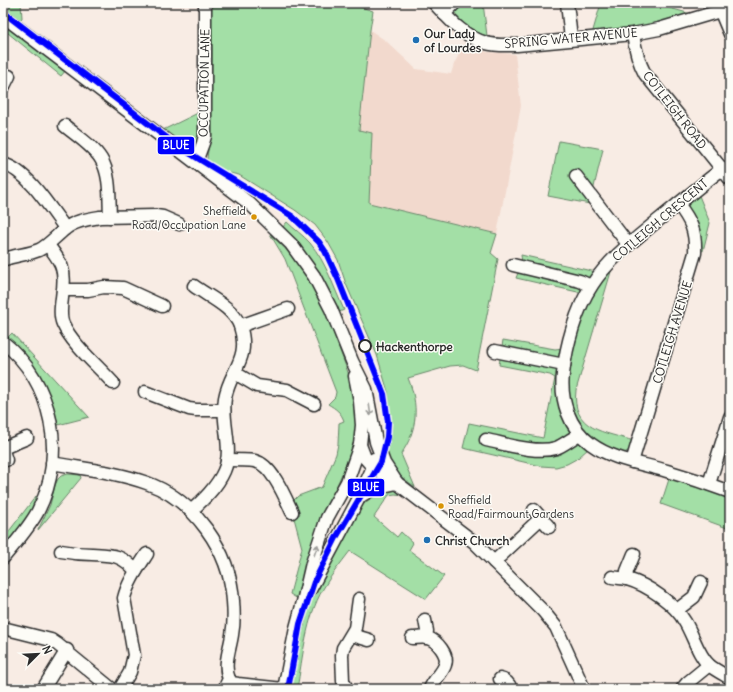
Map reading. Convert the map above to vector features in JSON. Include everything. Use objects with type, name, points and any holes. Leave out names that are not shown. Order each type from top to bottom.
[{"type":"street","name":"OCCUPATION LANE","points":[[196,162],[204,143],[205,3]]},
{"type":"street","name":"SPRING WATER AVENUE","points":[[434,3],[456,27],[468,35],[486,43],[518,45],[633,34],[665,28],[718,7]]},
{"type":"street","points":[[444,14],[454,3]]},
{"type":"street","points":[[567,3],[571,39]]},
{"type":"street","points":[[718,7],[730,34]]},
{"type":"street","points":[[3,16],[196,162],[262,214],[298,252],[322,291],[352,361],[366,389],[376,442],[375,463],[359,498],[304,602]]},
{"type":"street","name":"COTLEIGH ROAD","points":[[633,34],[635,49],[645,74],[730,179]]},
{"type":"street","points":[[3,88],[9,76]]},
{"type":"street","points":[[65,126],[95,152],[104,165],[107,178],[110,217]]},
{"type":"street","points":[[3,164],[12,167],[28,180],[66,228]]},
{"type":"street","name":"COTLEIGH CRESCENT","points":[[722,169],[628,244],[611,260],[591,286],[577,316],[564,365],[563,392],[569,417],[580,434],[589,443],[601,451],[632,462],[666,470],[730,492]]},
{"type":"street","points":[[576,176],[628,244]]},
{"type":"street","name":"COTLEIGH AVENUE","points":[[632,462],[693,265],[696,242],[694,230],[689,218],[678,204]]},
{"type":"street","points":[[3,260],[39,250],[48,245],[66,228],[83,221],[100,217],[163,217],[179,224]]},
{"type":"street","points":[[48,245],[63,269],[62,323],[73,339],[113,383]]},
{"type":"street","points":[[513,265],[580,281],[591,286]]},
{"type":"street","points":[[191,511],[220,479],[225,470],[227,460],[224,410],[227,390],[243,353],[243,342],[240,326],[236,318],[229,311],[194,286]]},
{"type":"street","points":[[63,290],[88,290],[109,287],[123,288],[150,299],[162,306]]},
{"type":"street","points":[[240,326],[288,310]]},
{"type":"street","points":[[3,342],[12,349],[31,373],[46,402],[52,432],[52,463],[49,480],[38,512],[29,526],[4,554]]},
{"type":"street","points":[[495,351],[564,365]]},
{"type":"street","points":[[52,463],[121,476],[146,483],[173,496],[191,511],[213,538],[227,568],[233,599],[233,617],[226,670],[226,684],[232,682],[284,689],[296,628],[304,602],[312,562],[327,518],[347,482],[360,443],[362,425],[361,411],[352,361]]},
{"type":"street","points":[[235,373],[257,386],[287,390],[314,404]]},
{"type":"street","points":[[145,392],[189,409],[224,410]]},
{"type":"street","points":[[709,484],[730,417]]},
{"type":"street","points":[[486,440],[548,450],[557,447],[580,434]]},
{"type":"street","points":[[4,453],[27,438]]},
{"type":"street","points":[[360,443],[375,463],[397,483],[464,534],[544,611],[560,636],[584,689]]},
{"type":"street","points":[[227,460],[255,462],[265,466],[284,495],[292,512]]},
{"type":"street","points":[[347,482],[375,463]]},
{"type":"street","points":[[359,498],[374,488],[397,483]]},
{"type":"street","points":[[494,562],[541,518]]},
{"type":"street","points":[[61,551],[111,554],[126,561],[136,571]]},
{"type":"street","points":[[120,689],[130,672],[133,660],[133,645],[124,598],[136,571],[146,554]]},
{"type":"street","points":[[626,579],[627,571],[634,554]]},
{"type":"street","points":[[612,577],[626,579],[637,583],[647,588],[678,610],[704,659],[709,665],[730,678]]},
{"type":"street","points":[[678,610],[694,598],[701,582]]},
{"type":"street","points":[[347,689],[343,681],[342,655],[344,648],[352,635],[357,620],[359,599]]},
{"type":"street","points":[[425,620],[427,631],[426,638]]},
{"type":"street","points":[[3,628],[51,640],[67,650],[112,689]]},
{"type":"street","points":[[352,635],[369,640]]},
{"type":"street","points":[[412,638],[426,638],[436,643],[444,653],[446,663],[445,667],[433,681],[430,689]]},
{"type":"street","points":[[43,689],[67,650]]},
{"type":"street","points":[[682,689],[709,665]]},
{"type":"street","points":[[500,679],[509,684],[511,689]]},
{"type":"shaded area","points":[[370,30],[386,41],[416,69],[451,74],[454,64],[465,43],[487,52],[515,54],[521,106],[497,234],[368,203],[372,133],[359,130]]},
{"type":"green space","points":[[3,3],[21,3],[22,18],[19,21],[3,9]]},
{"type":"green space","points":[[211,3],[349,3],[373,11],[359,130],[372,133],[369,203],[497,234],[491,253],[498,259],[476,370],[463,365],[450,366],[408,378],[414,398],[415,417],[411,436],[401,454],[415,487],[399,475],[389,460],[387,450],[390,438],[388,392],[377,355],[346,284],[338,260],[328,242],[315,225],[295,210],[239,175],[225,172],[210,163],[207,159],[211,123]]},
{"type":"green space","points":[[460,3],[483,3],[487,36],[473,30],[460,20],[455,12]]},
{"type":"green space","points":[[601,3],[652,3],[691,14],[645,28],[592,34]]},
{"type":"green space","points":[[3,22],[66,70],[61,76],[3,29]]},
{"type":"green space","points":[[202,111],[200,135],[195,143],[185,144],[177,142],[163,130]]},
{"type":"green space","points":[[559,141],[603,149],[590,204],[548,196]]},
{"type":"green space","points":[[698,193],[710,223],[703,251],[699,249],[688,206],[690,200]]},
{"type":"green space","points":[[287,222],[316,250],[329,275],[344,310],[337,313],[282,228]]},
{"type":"green space","points":[[270,234],[296,259],[310,280],[325,310],[353,386],[360,421],[353,449],[326,510],[298,599],[290,594],[302,548],[294,518],[300,514],[294,500],[298,496],[322,487],[336,454],[339,423],[344,421],[338,411],[328,404],[335,397],[336,392],[285,259]]},
{"type":"green space","points":[[521,255],[596,272],[582,293],[516,278],[518,273],[523,271]]},
{"type":"green space","points":[[613,265],[576,390],[576,403],[579,414],[592,427],[612,435],[634,441],[632,449],[622,454],[606,448],[581,430],[573,415],[567,394],[567,379],[576,332],[591,295]]},
{"type":"green space","points":[[12,333],[89,417],[58,425],[51,399],[41,377],[27,357],[7,338]]},
{"type":"green space","points":[[503,340],[555,349],[564,348],[559,391],[589,448],[578,458],[567,464],[556,467],[541,466],[463,448],[469,423],[543,438],[555,378],[550,375],[499,365]]},
{"type":"green space","points":[[68,474],[80,475],[81,478],[38,530],[50,505],[58,479],[61,476]]},
{"type":"green space","points":[[670,476],[730,497],[730,529],[661,504]]},
{"type":"green space","points":[[388,490],[396,490],[403,495],[389,495],[374,517],[397,537],[401,532],[413,543],[409,550],[444,576],[426,599],[350,551],[329,579],[317,600],[306,638],[297,689],[290,689],[306,612],[316,588],[348,527],[363,505],[378,494]]},
{"type":"green space","points":[[36,496],[36,503],[27,520],[12,537],[3,541],[3,539]]},
{"type":"transit line","name":"BLUE","points":[[3,12],[176,145],[292,216],[319,242],[325,251],[338,279],[384,394],[388,422],[387,437],[381,462],[337,536],[314,582],[300,624],[288,689]]},
{"type":"place","name":"Our Lady of Lourdes","points":[[416,40]]},
{"type":"place","name":"Sheffield Road/Occupation Lane","points":[[254,217]]},
{"type":"place","name":"Hackenthorpe","points":[[365,346]]},
{"type":"place","name":"Sheffield Road/Fairmount Gardens","points":[[441,506]]},
{"type":"place","name":"Christ Church","points":[[427,540]]}]
